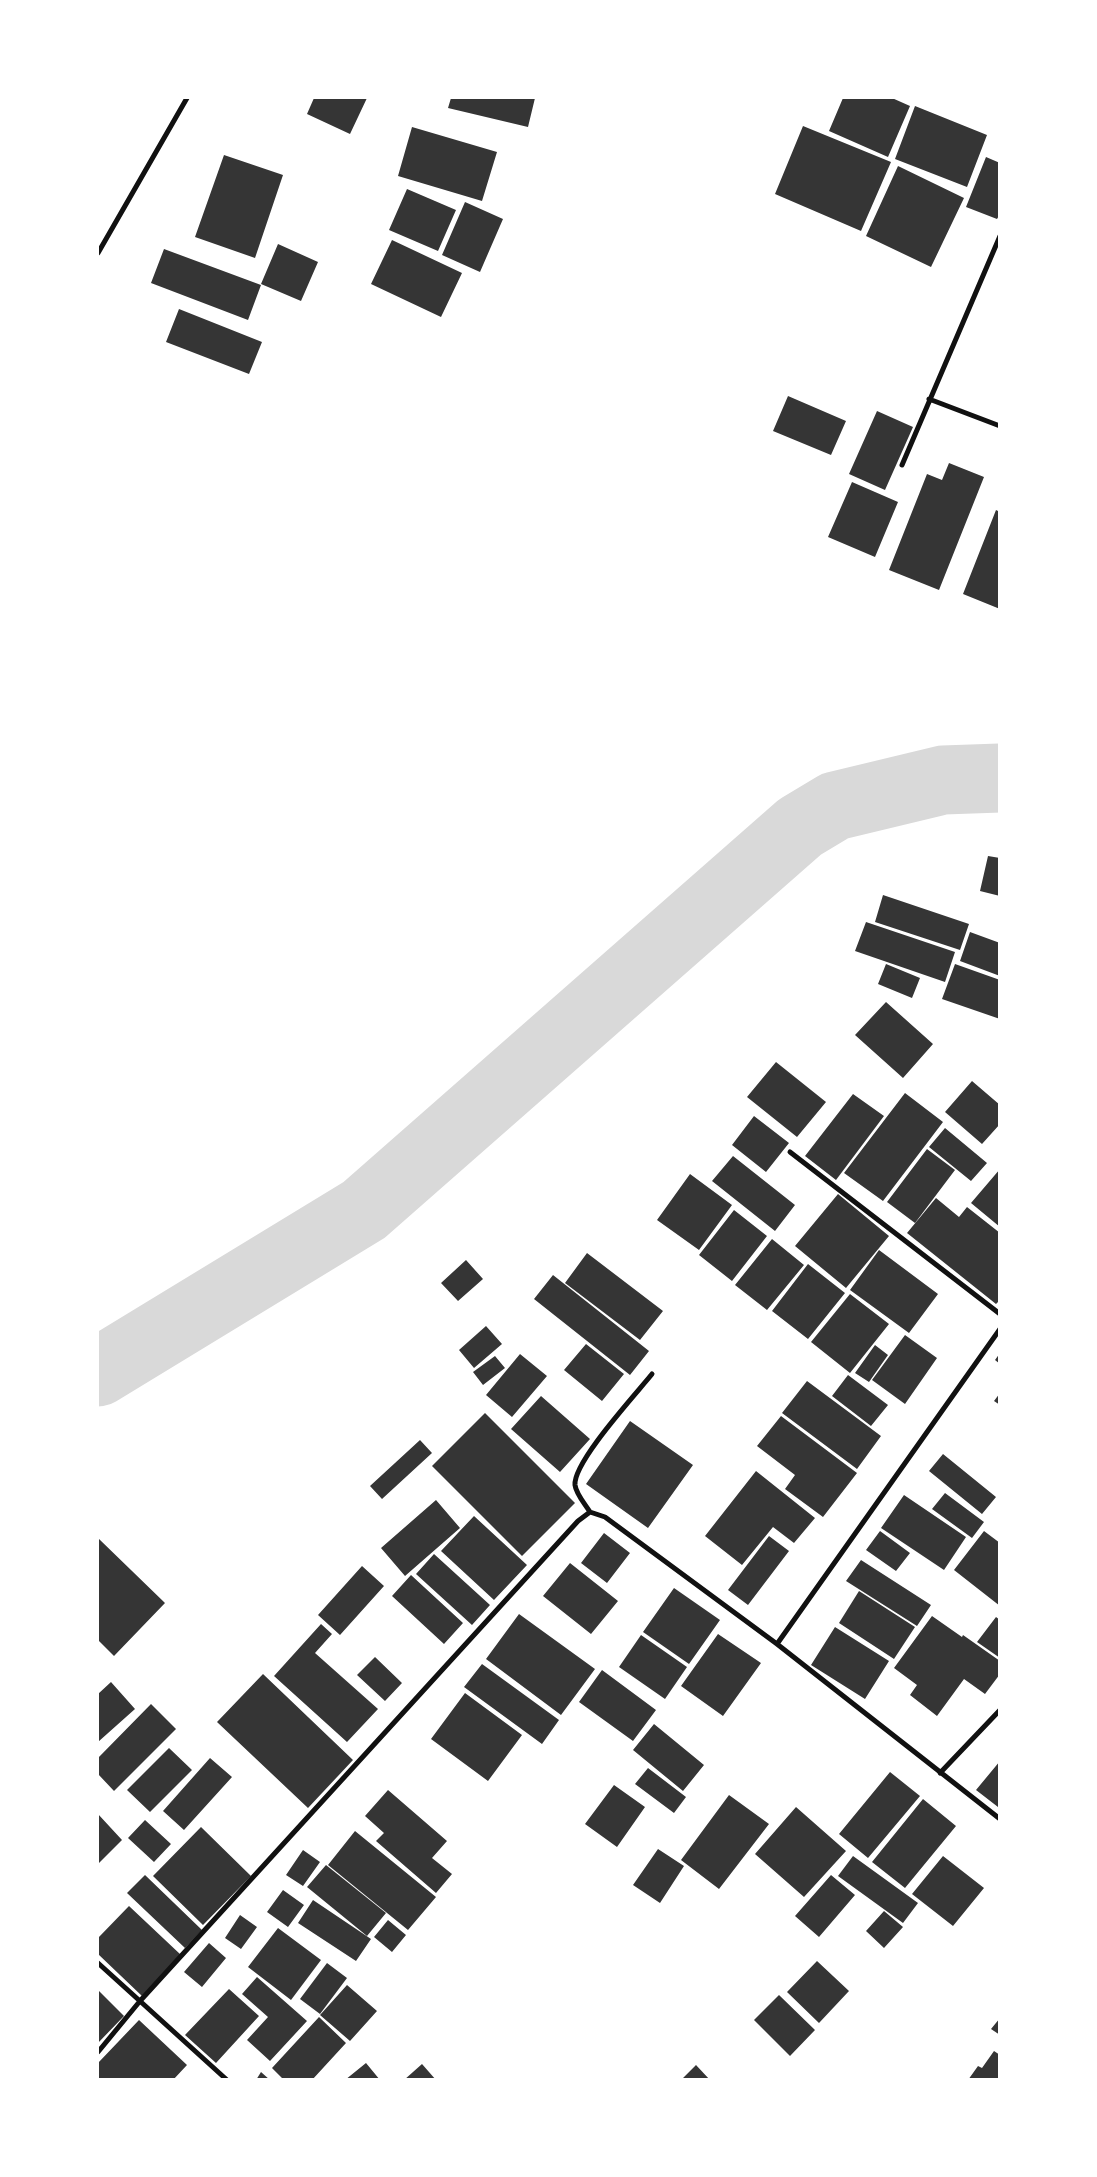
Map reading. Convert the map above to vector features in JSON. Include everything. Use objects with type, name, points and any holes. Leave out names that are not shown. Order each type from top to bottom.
[{"type":"street","points":[[98,253],[186,98]]},
{"type":"street","points":[[902,465],[1000,236]]},
{"type":"street","points":[[929,399],[1000,426]]},
{"type":"street","points":[[790,1152],[1000,1314]]},
{"type":"street","points":[[777,1644],[1000,1329]]},
{"type":"street","points":[[652,1374],[589,1452],[575,1478],[576,1489],[590,1512],[605,1517],[777,1644],[1000,1819]]},
{"type":"street","points":[[98,2052],[140,2001],[578,1521],[590,1512]]},
{"type":"street","points":[[940,1773],[1000,1710]]},
{"type":"street","points":[[98,1963],[227,2080]]},
{"type":"building","points":[[314,98],[367,98],[350,134],[307,114]]},
{"type":"building","points":[[451,98],[535,98],[528,127],[448,108]]},
{"type":"building","points":[[843,98],[892,98],[910,106],[888,157],[829,131]]},
{"type":"building","points":[[915,106],[987,135],[967,187],[895,159]]},
{"type":"building","points":[[803,126],[891,162],[861,231],[775,194]]},
{"type":"building","points":[[412,127],[497,152],[482,201],[398,176]]},
{"type":"building","points":[[224,155],[283,175],[255,258],[195,237]]},
{"type":"building","points":[[986,157],[1000,163],[1000,214],[997,219],[966,207]]},
{"type":"building","points":[[898,166],[964,198],[931,267],[866,236]]},
{"type":"building","points":[[407,189],[456,210],[438,251],[389,230]]},
{"type":"building","points":[[465,202],[503,219],[480,272],[442,255]]},
{"type":"building","points":[[392,240],[462,273],[441,317],[371,284]]},
{"type":"building","points":[[278,244],[318,262],[301,301],[261,284]]},
{"type":"building","points":[[164,249],[261,285],[248,320],[151,283]]},
{"type":"building","points":[[179,309],[262,342],[249,374],[166,342]]},
{"type":"building","points":[[788,396],[846,421],[831,455],[773,431]]},
{"type":"building","points":[[877,411],[913,427],[885,490],[849,474]]},
{"type":"building","points":[[949,463],[984,477],[939,590],[889,570],[927,474],[942,480]]},
{"type":"building","points":[[852,482],[898,502],[875,557],[828,537]]},
{"type":"building","points":[[996,510],[1000,512],[1000,609],[963,594]]},
{"type":"building","points":[[988,856],[1000,858],[1000,896],[980,891]]},
{"type":"building","points":[[883,895],[969,924],[960,950],[875,922]]},
{"type":"building","points":[[866,922],[955,952],[945,982],[855,951]]},
{"type":"building","points":[[970,932],[1000,943],[1000,976],[960,961]]},
{"type":"building","points":[[886,964],[920,978],[912,998],[878,984]]},
{"type":"building","points":[[955,964],[1000,980],[1000,1019],[942,999]]},
{"type":"building","points":[[886,1002],[933,1044],[903,1078],[855,1035]]},
{"type":"building","points":[[776,1062],[826,1102],[797,1137],[747,1097]]},
{"type":"building","points":[[972,1081],[1000,1105],[1000,1124],[982,1144],[945,1112]]},
{"type":"building","points":[[905,1093],[943,1122],[883,1201],[844,1173]]},
{"type":"building","points":[[853,1094],[884,1116],[836,1180],[805,1156]]},
{"type":"building","points":[[754,1116],[789,1143],[766,1172],[732,1145]]},
{"type":"building","points":[[945,1128],[987,1163],[971,1181],[929,1147]]},
{"type":"building","points":[[927,1149],[955,1170],[915,1223],[887,1202]]},
{"type":"building","points":[[733,1156],[795,1205],[775,1231],[712,1181]]},
{"type":"building","points":[[1000,1169],[1000,1227],[971,1203]]},
{"type":"building","points":[[690,1174],[732,1205],[699,1250],[657,1220]]},
{"type":"building","points":[[838,1194],[889,1236],[846,1288],[795,1246]]},
{"type":"building","points":[[936,1198],[959,1217],[967,1207],[1000,1233],[1000,1300],[996,1304],[907,1233]]},
{"type":"building","points":[[734,1210],[767,1236],[732,1281],[699,1255]]},
{"type":"building","points":[[772,1239],[804,1265],[767,1310],[735,1285]]},
{"type":"building","points":[[879,1250],[938,1294],[909,1333],[850,1290]]},
{"type":"building","points":[[587,1253],[663,1311],[640,1340],[565,1283]]},
{"type":"building","points":[[466,1260],[483,1279],[458,1301],[441,1283]]},
{"type":"building","points":[[808,1264],[845,1293],[808,1339],[772,1311]]},
{"type":"building","points":[[553,1275],[649,1351],[630,1375],[534,1299]]},
{"type":"building","points":[[850,1294],[889,1324],[850,1373],[811,1342]]},
{"type":"building","points":[[486,1326],[502,1344],[474,1368],[459,1350]]},
{"type":"building","points":[[905,1335],[937,1358],[905,1404],[872,1380]]},
{"type":"building","points":[[586,1344],[624,1374],[602,1401],[564,1370]]},
{"type":"building","points":[[875,1345],[888,1355],[869,1382],[855,1373]]},
{"type":"building","points":[[1000,1353],[1000,1364],[995,1360]]},
{"type":"building","points":[[520,1354],[547,1376],[512,1417],[486,1395]]},
{"type":"building","points":[[495,1356],[505,1368],[483,1385],[473,1372]]},
{"type":"building","points":[[848,1375],[888,1405],[871,1426],[832,1396]]},
{"type":"building","points":[[807,1381],[881,1436],[857,1469],[782,1413]]},
{"type":"building","points":[[1000,1393],[1000,1405],[994,1401]]},
{"type":"building","points":[[541,1396],[590,1439],[560,1472],[511,1429]]},
{"type":"building","points":[[485,1413],[575,1503],[522,1556],[432,1466]]},
{"type":"building","points":[[781,1416],[857,1473],[823,1517],[785,1489],[795,1475],[757,1446]]},
{"type":"building","points":[[630,1421],[693,1465],[648,1528],[586,1484]]},
{"type":"building","points":[[420,1440],[432,1453],[382,1499],[370,1486]]},
{"type":"building","points":[[943,1454],[996,1497],[982,1514],[929,1471]]},
{"type":"building","points":[[756,1471],[815,1518],[794,1543],[773,1527],[742,1565],[705,1536]]},
{"type":"building","points":[[945,1493],[984,1522],[972,1538],[932,1509]]},
{"type":"building","points":[[904,1495],[966,1537],[944,1570],[881,1528]]},
{"type":"building","points":[[436,1500],[460,1528],[405,1576],[381,1548]]},
{"type":"building","points":[[474,1516],[527,1565],[494,1600],[441,1551]]},
{"type":"building","points":[[880,1531],[910,1553],[896,1571],[866,1550]]},
{"type":"building","points":[[984,1531],[1000,1543],[1000,1606],[954,1570]]},
{"type":"building","points":[[604,1533],[630,1553],[607,1583],[581,1563]]},
{"type":"building","points":[[769,1536],[789,1551],[748,1605],[728,1590]]},
{"type":"building","points":[[98,1538],[165,1603],[114,1656],[98,1640]]},
{"type":"building","points":[[434,1554],[490,1605],[472,1625],[416,1574]]},
{"type":"building","points":[[861,1560],[931,1605],[917,1626],[846,1581]]},
{"type":"building","points":[[570,1563],[618,1601],[591,1634],[543,1596]]},
{"type":"building","points":[[362,1566],[384,1586],[340,1635],[318,1615]]},
{"type":"building","points":[[411,1575],[463,1623],[444,1644],[392,1596]]},
{"type":"building","points":[[674,1588],[720,1620],[689,1664],[643,1632]]},
{"type":"building","points":[[859,1591],[915,1627],[894,1659],[839,1623]]},
{"type":"building","points":[[519,1614],[595,1669],[561,1715],[486,1659]]},
{"type":"building","points":[[932,1616],[1000,1661],[1000,1674],[985,1694],[964,1679],[937,1716],[910,1695],[917,1685],[894,1668]]},
{"type":"building","points":[[996,1617],[1000,1620],[1000,1658],[977,1642]]},
{"type":"building","points":[[321,1624],[332,1634],[315,1653],[378,1709],[347,1742],[274,1676]]},
{"type":"building","points":[[835,1627],[889,1661],[865,1699],[811,1665]]},
{"type":"building","points":[[718,1634],[761,1663],[723,1716],[681,1686]]},
{"type":"building","points":[[641,1635],[687,1667],[665,1699],[619,1667]]},
{"type":"building","points":[[375,1657],[402,1683],[385,1701],[357,1675]]},
{"type":"building","points":[[482,1664],[559,1720],[542,1744],[464,1687]]},
{"type":"building","points":[[602,1670],[656,1710],[633,1741],[579,1702]]},
{"type":"building","points":[[263,1674],[353,1760],[308,1808],[217,1722]]},
{"type":"building","points":[[111,1682],[135,1709],[98,1742],[98,1694]]},
{"type":"building","points":[[465,1693],[522,1735],[488,1781],[431,1739]]},
{"type":"building","points":[[151,1704],[176,1729],[114,1791],[98,1774],[98,1758]]},
{"type":"building","points":[[654,1724],[704,1765],[683,1791],[633,1750]]},
{"type":"building","points":[[169,1748],[192,1770],[150,1812],[127,1790]]},
{"type":"building","points":[[210,1758],[232,1777],[184,1830],[163,1811]]},
{"type":"building","points":[[1000,1761],[1000,1805],[998,1807],[976,1790]]},
{"type":"building","points":[[648,1768],[686,1797],[674,1813],[635,1784]]},
{"type":"building","points":[[890,1772],[920,1796],[868,1858],[839,1834]]},
{"type":"building","points":[[614,1785],[645,1807],[617,1847],[585,1824]]},
{"type":"building","points":[[388,1790],[447,1841],[432,1858],[452,1874],[436,1893],[376,1841],[384,1833],[365,1816]]},
{"type":"building","points":[[729,1795],[769,1824],[719,1889],[681,1860]]},
{"type":"building","points":[[923,1799],[956,1826],[905,1888],[872,1862]]},
{"type":"building","points":[[796,1807],[846,1851],[804,1897],[755,1854]]},
{"type":"building","points":[[98,1814],[122,1840],[98,1864]]},
{"type":"building","points":[[145,1820],[171,1844],[154,1862],[128,1838]]},
{"type":"building","points":[[201,1827],[251,1876],[203,1925],[153,1876]]},
{"type":"building","points":[[355,1831],[436,1897],[408,1930],[328,1865]]},
{"type":"building","points":[[658,1849],[684,1866],[660,1903],[633,1885]]},
{"type":"building","points":[[303,1850],[320,1862],[303,1886],[286,1875]]},
{"type":"building","points":[[853,1856],[918,1903],[903,1923],[838,1876]]},
{"type":"building","points":[[943,1856],[984,1888],[953,1926],[912,1894]]},
{"type":"building","points":[[326,1865],[386,1913],[367,1936],[307,1887]]},
{"type":"building","points":[[145,1875],[202,1930],[185,1948],[127,1893]]},
{"type":"building","points":[[831,1875],[855,1895],[819,1937],[795,1916]]},
{"type":"building","points":[[283,1890],[304,1905],[288,1927],[267,1912]]},
{"type":"building","points":[[313,1900],[371,1939],[356,1961],[298,1923]]},
{"type":"building","points":[[129,1906],[181,1955],[142,1996],[98,1954],[98,1938]]},
{"type":"building","points":[[884,1911],[903,1927],[884,1948],[866,1931]]},
{"type":"building","points":[[240,1915],[257,1927],[241,1949],[225,1938]]},
{"type":"building","points":[[388,1920],[406,1935],[392,1952],[374,1937]]},
{"type":"building","points":[[278,1928],[321,1960],[291,2000],[248,1967]]},
{"type":"building","points":[[209,1943],[226,1958],[202,1987],[184,1972]]},
{"type":"building","points":[[817,1961],[849,1991],[819,2023],[787,1992]]},
{"type":"building","points":[[327,1963],[347,1978],[320,2014],[300,1999]]},
{"type":"building","points":[[257,1977],[307,2021],[270,2061],[247,2040],[268,2017],[242,1994]]},
{"type":"building","points":[[347,1985],[377,2011],[350,2041],[320,2015]]},
{"type":"building","points":[[229,1989],[259,2016],[216,2063],[185,2035]]},
{"type":"building","points":[[98,1990],[124,2016],[98,2043]]},
{"type":"building","points":[[779,1995],[815,2030],[790,2056],[754,2020]]},
{"type":"building","points":[[319,2017],[346,2043],[312,2080],[284,2080],[272,2068]]},
{"type":"building","points":[[1000,2018],[1000,2035],[991,2029]]},
{"type":"building","points":[[139,2020],[187,2065],[173,2080],[98,2080],[98,2063]]},
{"type":"building","points":[[994,2051],[1000,2055],[1000,2080],[968,2080],[978,2066],[982,2068]]},
{"type":"building","points":[[366,2063],[380,2080],[345,2080]]},
{"type":"building","points":[[422,2064],[436,2080],[404,2080]]},
{"type":"building","points":[[696,2065],[710,2080],[681,2080]]},
{"type":"building","points":[[261,2072],[270,2080],[256,2080]]},
{"type":"waterway","points":[[98,1372],[364,1210],[800,827],[835,806],[943,780],[1000,778]]}]
